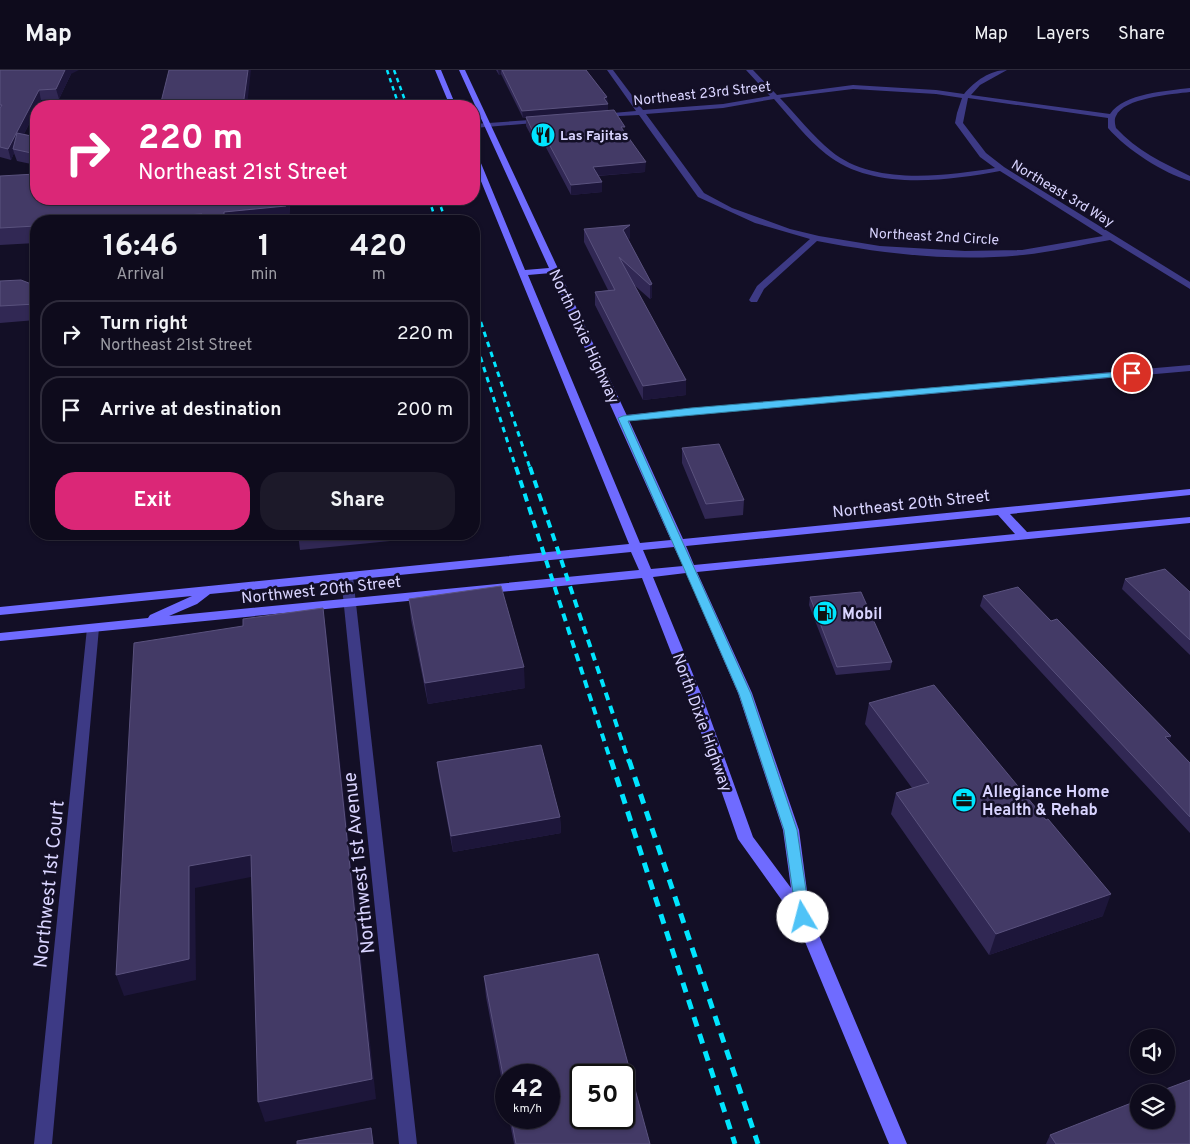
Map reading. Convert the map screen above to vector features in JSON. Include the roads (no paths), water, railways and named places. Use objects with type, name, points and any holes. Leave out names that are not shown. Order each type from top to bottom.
[{"type":"main road","points":[[438,70],[450,100]]},
{"type":"main road","name":"North Dixie Highway","points":[[462,70],[476,100]]},
{"type":"main road","name":"North Dixie Highway","points":[[480,110],[623,418],[745,694],[790,830],[803,917]]},
{"type":"main road","name":"North Dixie Highway","points":[[480,171],[646,572],[697,702],[746,839],[803,917],[898,1144]]},
{"type":"main road","points":[[522,273],[554,270]]},
{"type":"main road","name":"Northeast 20th Street","points":[[636,548],[1190,492]]},
{"type":"main road","points":[[1002,511],[1024,536]]},
{"type":"main road","points":[[646,572],[1190,520]]},
{"type":"main road","name":"Northwest 20th Street","points":[[0,611],[636,548]]},
{"type":"main road","name":"Northwest 20th Street","points":[[0,637],[646,572]]},
{"type":"main road","points":[[140,623],[193,601],[206,591]]},
{"type":"street","name":"Northeast 2nd Circle","points":[[610,70],[701,195],[746,217],[816,238],[882,249],[999,254],[1032,251],[1111,237]]},
{"type":"street","points":[[749,70],[829,153],[841,161],[858,168],[893,176],[925,178],[950,177],[1000,169]]},
{"type":"street","points":[[965,96],[975,85],[1004,70]]},
{"type":"street","name":"Northeast 23rd Street","points":[[594,117],[723,106],[853,87],[913,90],[1112,116]]},
{"type":"street","points":[[1190,90],[1143,98],[1127,103],[1116,110],[1112,116],[1112,128],[1121,139],[1142,154],[1190,179]]},
{"type":"street","points":[[1177,92],[1190,98]]},
{"type":"street","name":"Northeast 3rd Way","points":[[965,96],[961,105],[959,123],[983,155],[1000,169],[1190,286]]},
{"type":"street","points":[[480,126],[547,120]]},
{"type":"street","points":[[754,300],[760,288],[816,238]]},
{"type":"street","points":[[623,418],[1190,368]]},
{"type":"street","name":"Northwest 1st Avenue","points":[[347,577],[408,1144]]},
{"type":"street","name":"Northwest 1st Court","points":[[43,1144],[93,628]]},
{"type":"railway","points":[[387,70],[397,100]]},
{"type":"railway","points":[[394,70],[405,100]]},
{"type":"railway","points":[[431,205],[434,215]]},
{"type":"railway","points":[[440,205],[444,215]]},
{"type":"railway","points":[[480,320],[530,468]]},
{"type":"railway","points":[[480,356],[516,468]]},
{"type":"railway","points":[[516,467],[611,762]]},
{"type":"railway","points":[[530,467],[629,762]]},
{"type":"railway","points":[[611,760],[735,1144]]},
{"type":"railway","points":[[629,760],[758,1144]]},
{"type":"place","name":"Las Fajitas","points":[[543,135]]},
{"type":"place","name":"Mobil","points":[[825,613]]},
{"type":"place","name":"Allegiance Home Health & Rehab","points":[[964,800]]}]
